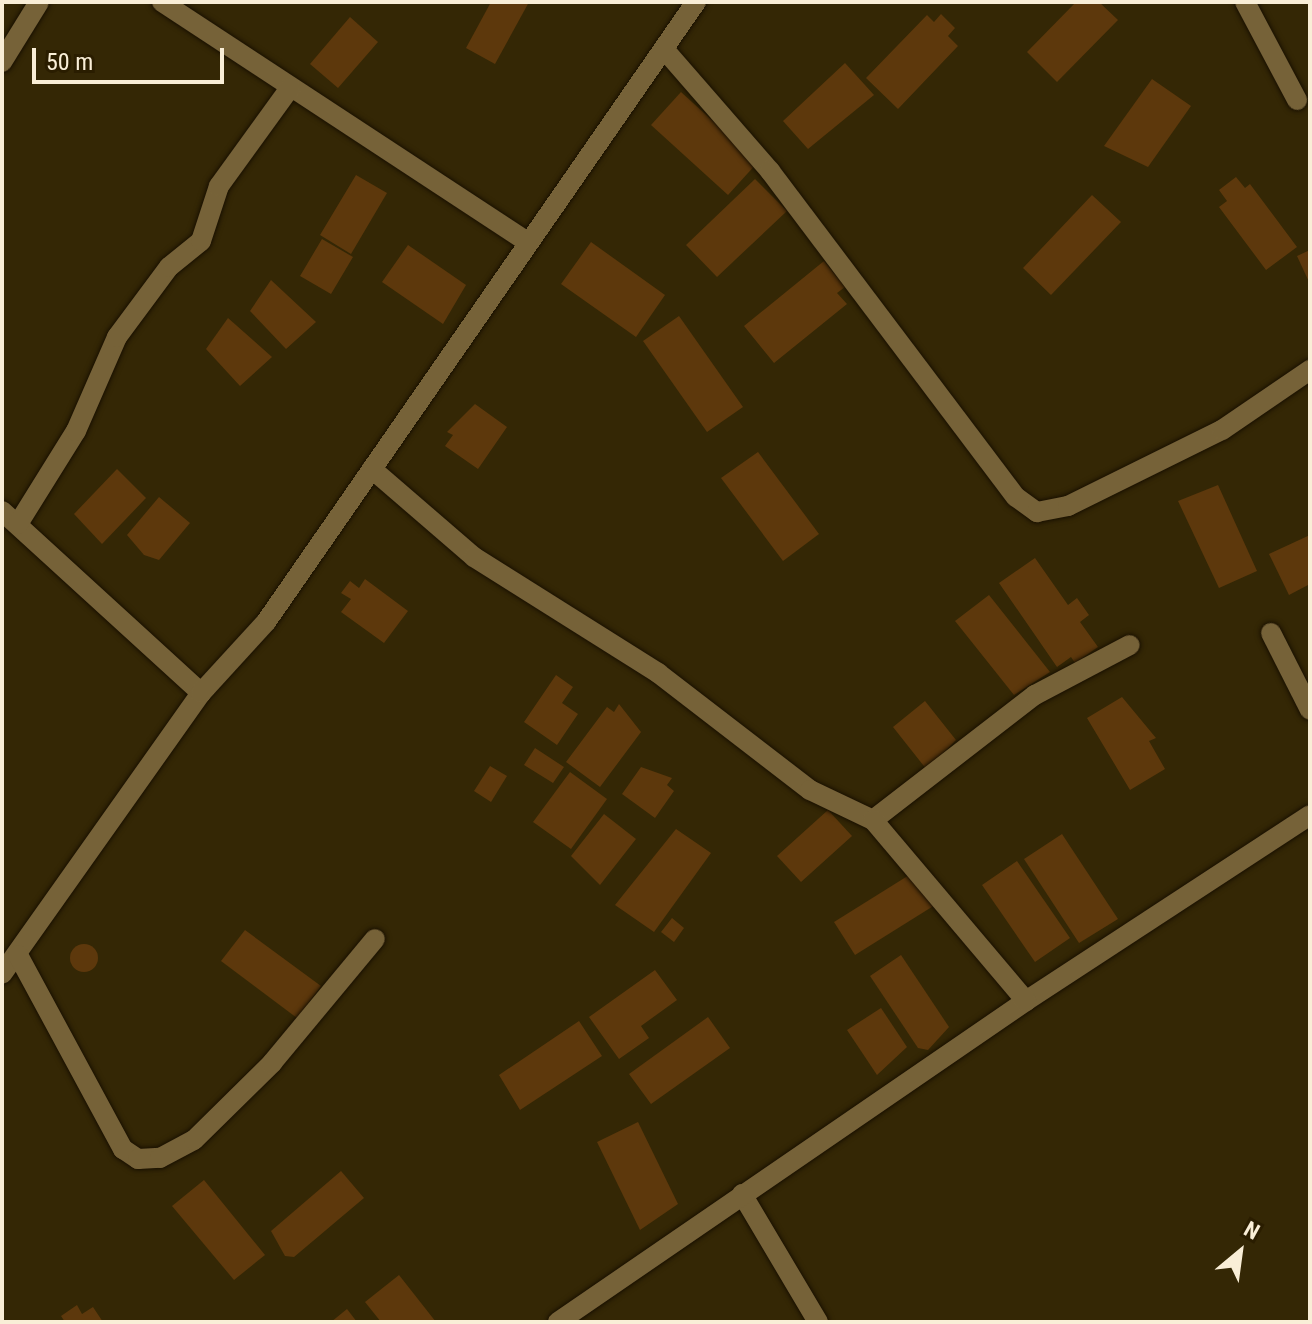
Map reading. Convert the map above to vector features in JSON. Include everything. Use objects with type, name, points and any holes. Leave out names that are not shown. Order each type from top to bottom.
[{"type":"street","points":[[2,62],[39,2]]},
{"type":"street","points":[[162,2],[528,242]]},
{"type":"street","points":[[2,974],[201,693],[266,622],[696,2]]},
{"type":"street","points":[[1245,2],[1297,100]]},
{"type":"street","points":[[664,49],[770,171],[1016,497],[1037,512],[1068,506],[1222,430],[1310,370]]},
{"type":"street","points":[[18,524],[76,431],[117,337],[169,267],[201,241],[219,186],[290,88]]},
{"type":"street","points":[[372,469],[474,557],[658,673],[810,790],[873,820],[1026,1001]]},
{"type":"street","points":[[2,511],[201,693]]},
{"type":"street","points":[[1271,633],[1310,710]]},
{"type":"street","points":[[873,820],[1035,695],[1130,645]]},
{"type":"street","points":[[558,1322],[1026,1001],[1310,815]]},
{"type":"street","points":[[18,955],[123,1149],[138,1159],[160,1158],[194,1140],[272,1063],[375,939]]},
{"type":"street","points":[[742,1194],[818,1322]]},
{"type":"building","points":[[491,2],[529,2],[495,64],[466,48]]},
{"type":"building","points":[[1076,2],[1099,2],[1118,20],[1057,82],[1027,52]]},
{"type":"building","points":[[941,14],[955,28],[948,36],[958,46],[898,109],[866,78],[927,15],[934,22]]},
{"type":"building","points":[[350,17],[378,42],[338,88],[310,64]]},
{"type":"building","points":[[845,63],[874,95],[808,149],[783,121]]},
{"type":"building","points":[[1152,79],[1191,106],[1148,167],[1104,146]]},
{"type":"building","points":[[681,92],[758,162],[728,195],[651,125]]},
{"type":"building","points":[[356,175],[387,193],[351,254],[320,235]]},
{"type":"building","points":[[1236,177],[1245,188],[1250,184],[1297,247],[1266,270],[1219,207],[1227,201],[1219,190]]},
{"type":"building","points":[[755,179],[787,211],[717,277],[686,245]]},
{"type":"building","points":[[1092,195],[1121,222],[1051,295],[1023,268]]},
{"type":"building","points":[[322,239],[353,257],[331,294],[300,276]]},
{"type":"building","points":[[591,242],[665,295],[636,337],[561,284]]},
{"type":"building","points":[[408,245],[466,285],[443,324],[382,282]]},
{"type":"building","points":[[1310,250],[1310,284],[1297,256]]},
{"type":"building","points":[[824,261],[845,287],[837,293],[847,304],[774,363],[744,326]]},
{"type":"building","points":[[271,280],[316,322],[286,349],[250,311]]},
{"type":"building","points":[[679,316],[743,407],[707,432],[643,341]]},
{"type":"building","points":[[228,318],[272,357],[240,386],[206,349]]},
{"type":"building","points":[[475,404],[507,427],[478,469],[445,446],[453,435],[447,432]]},
{"type":"building","points":[[758,452],[819,534],[783,561],[721,478]]},
{"type":"building","points":[[117,469],[146,498],[102,544],[74,514]]},
{"type":"building","points":[[1218,485],[1257,571],[1219,588],[1178,501]]},
{"type":"building","points":[[159,497],[190,523],[159,560],[144,555],[127,535]]},
{"type":"building","points":[[1310,535],[1310,584],[1289,595],[1269,554]]},
{"type":"building","points":[[1035,558],[1068,605],[1077,598],[1089,615],[1080,622],[1098,647],[1075,663],[1071,657],[1057,667],[999,583]]},
{"type":"building","points":[[365,579],[408,611],[384,643],[341,612],[351,599],[341,593],[350,581],[359,588]]},
{"type":"building","points":[[989,595],[1050,672],[1014,695],[955,621]]},
{"type":"building","points":[[556,675],[573,687],[562,703],[578,714],[557,745],[524,722]]},
{"type":"building","points":[[1122,697],[1156,738],[1149,741],[1165,769],[1130,790],[1087,718]]},
{"type":"building","points":[[925,701],[956,740],[927,770],[893,727]]},
{"type":"building","points":[[619,704],[641,732],[600,787],[566,762],[607,707],[614,712]]},
{"type":"building","points":[[535,748],[564,767],[553,783],[524,765]]},
{"type":"building","points":[[490,766],[507,776],[491,802],[474,791]]},
{"type":"building","points":[[641,767],[672,778],[667,785],[674,791],[655,818],[622,794]]},
{"type":"building","points":[[570,772],[607,799],[571,849],[533,822]]},
{"type":"building","points":[[828,810],[852,836],[801,882],[777,856]]},
{"type":"building","points":[[604,814],[636,839],[600,885],[571,856]]},
{"type":"building","points":[[676,829],[711,853],[654,932],[615,905]]},
{"type":"building","points":[[1062,834],[1118,919],[1079,943],[1024,859]]},
{"type":"building","points":[[1017,861],[1070,938],[1035,962],[982,885]]},
{"type":"building","points":[[914,872],[935,905],[855,955],[834,922]]},
{"type":"building","points":[[672,918],[684,928],[674,942],[661,932]]},
{"type":"building","points":[[245,930],[321,986],[297,1018],[221,961]]},
{"type":"building","points":[[84,944],[94,948],[98,958],[94,968],[84,972],[74,968],[70,958],[74,948]]},
{"type":"building","points":[[901,955],[949,1027],[928,1050],[918,1048],[870,976]]},
{"type":"building","points":[[655,970],[677,1000],[641,1026],[649,1038],[619,1059],[589,1017]]},
{"type":"building","points":[[881,1008],[907,1047],[877,1075],[847,1030]]},
{"type":"building","points":[[708,1017],[730,1048],[651,1104],[629,1074]]},
{"type":"building","points":[[579,1021],[602,1056],[520,1110],[499,1075]]},
{"type":"building","points":[[638,1122],[678,1204],[640,1230],[597,1142]]},
{"type":"building","points":[[341,1171],[364,1198],[294,1257],[285,1256],[271,1231]]},
{"type":"building","points":[[204,1180],[265,1255],[234,1280],[172,1206]]},
{"type":"building","points":[[399,1275],[436,1322],[381,1322],[365,1302]]},
{"type":"building","points":[[77,1305],[82,1314],[93,1307],[103,1322],[65,1322],[61,1316]]},
{"type":"building","points":[[347,1309],[357,1322],[331,1322]]}]
